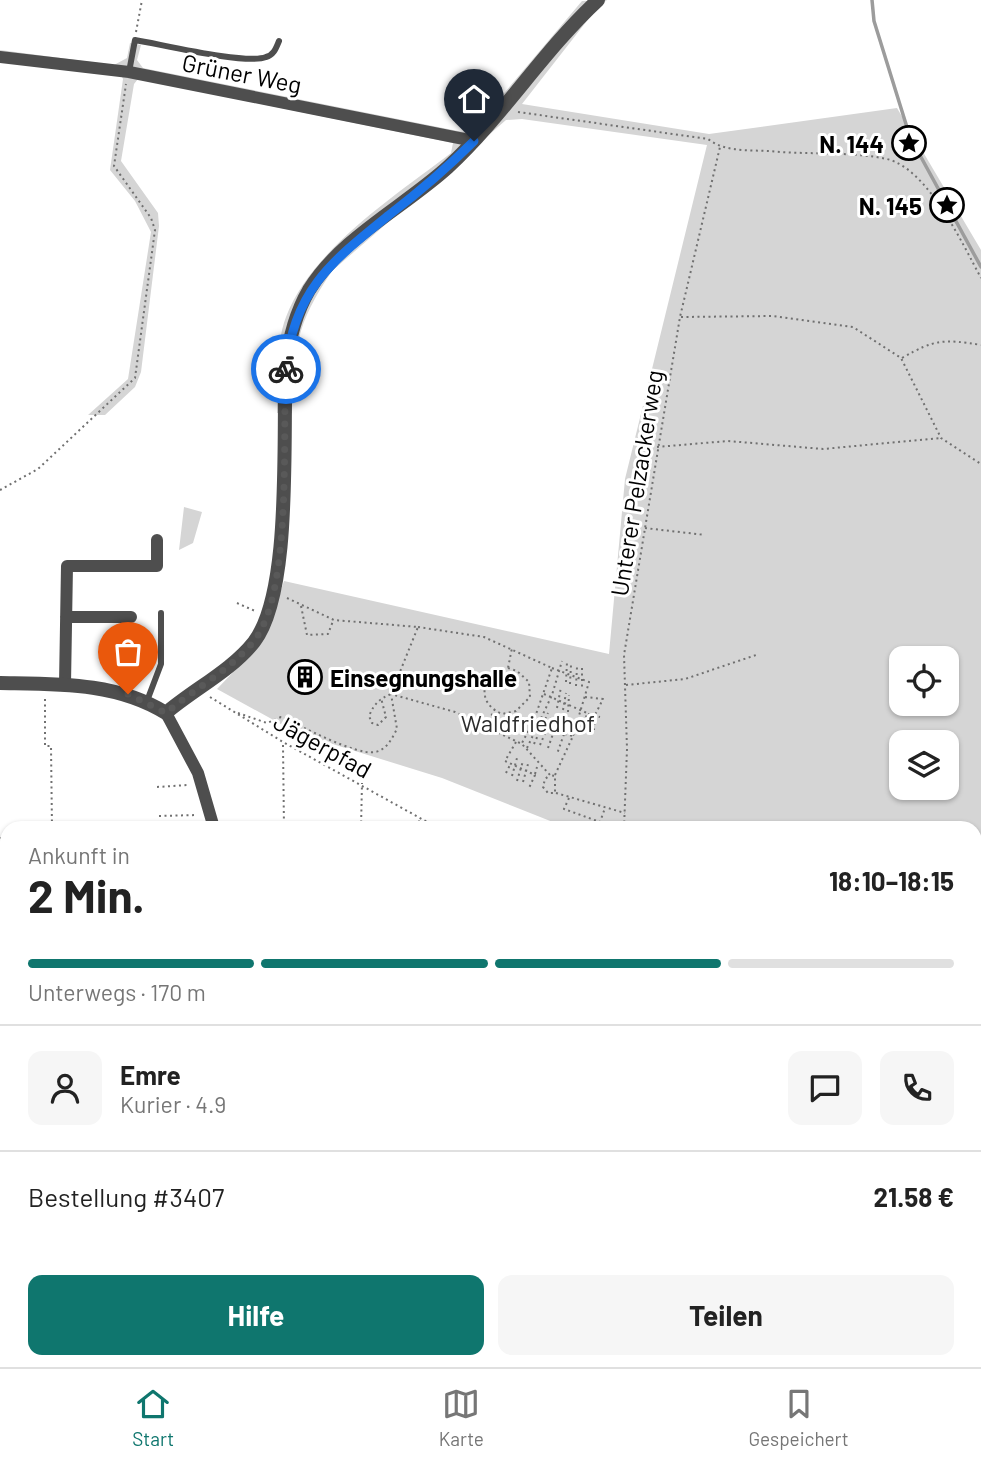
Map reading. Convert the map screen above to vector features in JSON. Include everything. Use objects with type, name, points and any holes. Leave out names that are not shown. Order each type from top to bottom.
[{"type":"street","points":[[166,713],[194,689],[222,672],[255,641],[274,592],[286,366],[297,315],[310,289],[342,252],[447,168],[474,141],[575,22],[598,0]]},
{"type":"street","name":"Grüner Weg","points":[[0,57],[129,72],[474,141]]},
{"type":"street","points":[[65,684],[67,566],[157,566],[157,540]]},
{"type":"street","points":[[66,617],[131,617]]},
{"type":"street","points":[[0,683],[65,684],[109,689],[147,701],[166,713],[182,739],[202,784],[212,821]]},
{"type":"lane","points":[[129,72],[135,40],[229,56],[264,59],[274,53],[279,41]]},
{"type":"lane","points":[[147,701],[161,664],[161,613]]},
{"type":"path","points":[[135,40],[142,0]]},
{"type":"path","points":[[0,490],[38,470],[135,378],[155,230],[151,218],[114,166],[129,72]]},
{"type":"path","points":[[503,110],[708,139],[720,147],[889,159],[905,167],[942,208],[981,278]]},
{"type":"path","name":"Unterer Pelzackerweg","points":[[624,821],[624,655],[656,447],[680,317],[720,147]]},
{"type":"path","points":[[680,317],[773,316],[853,327],[901,358],[941,438],[981,464]]},
{"type":"path","points":[[901,358],[929,342],[954,341],[981,345]]},
{"type":"path","points":[[656,447],[728,441],[823,449],[941,438]]},
{"type":"path","points":[[643,528],[705,535]]},
{"type":"path","points":[[274,592],[334,620],[418,627],[484,637],[589,682],[573,736],[555,776],[555,793]]},
{"type":"path","points":[[237,603],[265,616]]},
{"type":"path","points":[[300,605],[307,635],[328,634],[334,620]]},
{"type":"path","points":[[238,713],[267,723],[281,717],[353,748],[374,752],[388,746],[397,729],[390,694],[418,627]]},
{"type":"path","points":[[508,668],[512,647]]},
{"type":"path","points":[[625,685],[685,679],[759,654]]},
{"type":"path","points":[[534,744],[562,661]]},
{"type":"path","points":[[567,662],[568,683]]},
{"type":"path","points":[[568,673],[570,665]]},
{"type":"path","points":[[576,686],[577,667]]},
{"type":"path","points":[[508,668],[517,671],[529,682],[530,697],[516,711],[502,714],[488,705],[483,689],[488,676],[508,668]]},
{"type":"path","points":[[522,744],[534,720],[552,668]]},
{"type":"path","points":[[582,668],[582,689]]},
{"type":"path","points":[[46,684],[45,746],[51,746],[52,821]]},
{"type":"path","points":[[556,708],[561,687]]},
{"type":"path","name":"Jägerpfad","points":[[194,689],[283,742],[427,821]]},
{"type":"path","points":[[381,698],[386,718],[377,725],[372,723],[369,716],[381,698],[390,694],[455,712],[522,744],[550,775],[555,776]]},
{"type":"path","points":[[543,694],[552,695],[600,717]]},
{"type":"path","points":[[563,710],[567,694],[568,712]]},
{"type":"path","points":[[585,697],[603,699],[595,715],[594,730]]},
{"type":"path","points":[[486,727],[494,710]]},
{"type":"path","points":[[527,749],[548,713]]},
{"type":"path","points":[[584,726],[587,713]]},
{"type":"path","points":[[540,745],[553,715]]},
{"type":"path","points":[[534,720],[573,736]]},
{"type":"path","points":[[557,754],[569,721]]},
{"type":"path","points":[[548,748],[555,730]]},
{"type":"path","points":[[517,741],[505,761],[535,775]]},
{"type":"path","points":[[283,742],[284,821]]},
{"type":"path","points":[[512,776],[517,758]]},
{"type":"path","points":[[517,781],[523,761]]},
{"type":"path","points":[[506,773],[510,764]]},
{"type":"path","points":[[523,782],[528,764]]},
{"type":"path","points":[[529,788],[537,766]]},
{"type":"path","points":[[550,775],[545,779],[543,788],[548,793],[625,813]]},
{"type":"path","points":[[361,821],[362,783]]},
{"type":"path","points":[[158,787],[202,784]]},
{"type":"path","points":[[569,797],[564,808],[597,821]]},
{"type":"path","points":[[600,821],[606,807]]},
{"type":"path","points":[[159,816],[211,814]]},
{"type":"path","points":[[419,816],[419,821]]},
{"type":"green space","name":"Waldfriedhof","points":[[607,0],[597,8],[522,104],[709,134],[897,108],[981,250],[981,821],[550,821],[442,778],[297,733],[217,689],[264,640],[284,581],[609,654],[625,479],[707,145],[522,119],[506,120],[332,271],[311,307],[299,338],[292,413],[277,413],[282,328],[298,292],[335,247],[381,206],[451,153],[453,143],[138,79],[134,84],[121,161],[158,213],[159,226],[141,372],[135,387],[105,415],[88,415],[128,379],[151,232],[135,201],[110,170],[123,79],[121,75],[0,62],[0,50],[114,65],[127,58],[130,43],[141,45],[137,60],[143,68],[463,132],[478,124],[582,1]]},
{"type":"green space","points":[[184,507],[202,512],[193,543],[179,550]]},
{"type":"waterway","points":[[872,0],[874,21],[910,137],[981,267]]},
{"type":"way so far","points":[[128,694],[147,701],[166,713],[194,689],[222,672],[255,641],[277,579],[286,369]]},
{"type":"place","name":"N. 144","points":[[909,143]]},
{"type":"place","name":"N. 145","points":[[947,205]]},
{"type":"place","name":"Einsegnungshalle","points":[[305,677]]},
{"type":"route","points":[[286,369],[289,339],[297,315],[310,289],[325,270],[362,235],[447,168],[474,141]]}]
